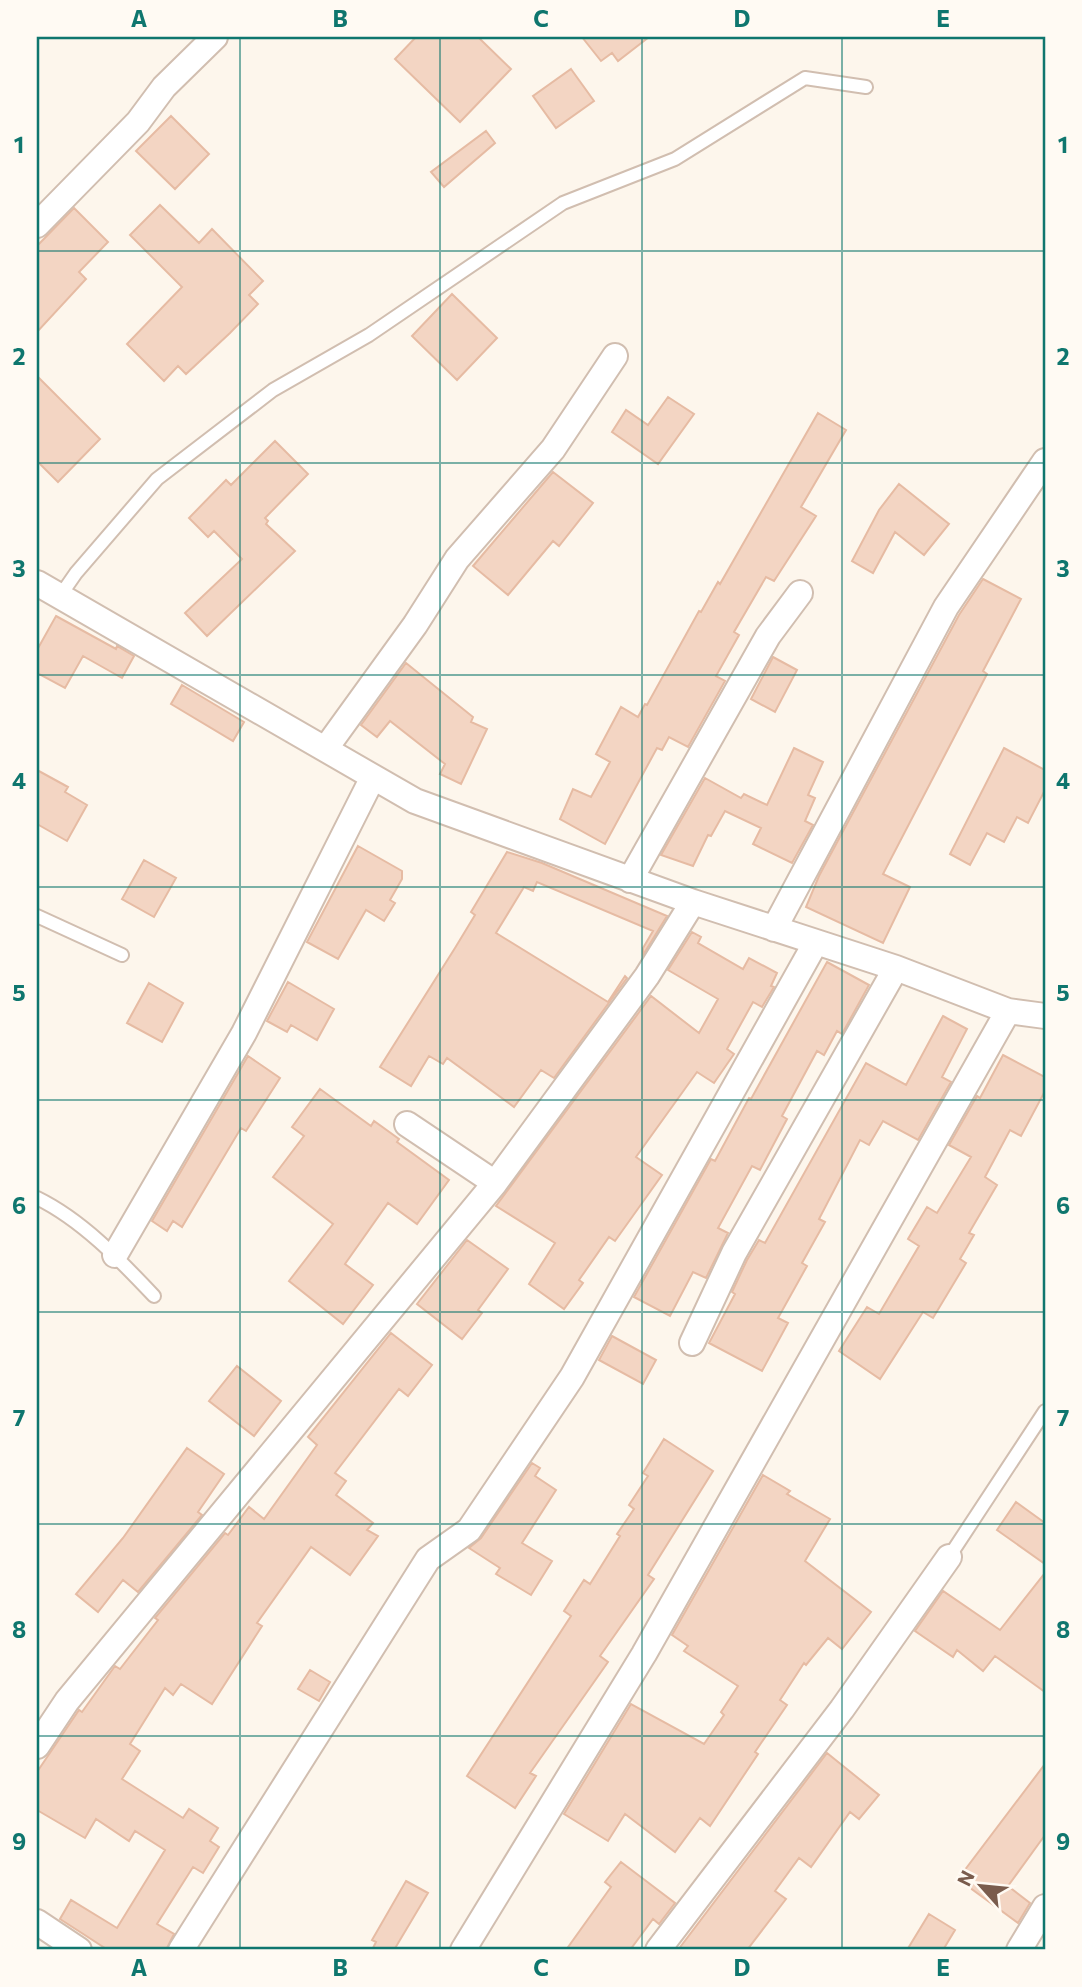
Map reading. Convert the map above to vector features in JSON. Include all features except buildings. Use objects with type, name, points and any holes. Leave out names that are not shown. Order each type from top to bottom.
[{"type":"street","points":[[37,225],[138,122],[164,87],[215,37]]},
{"type":"street","points":[[326,748],[415,625],[457,559],[553,449],[615,356]]},
{"type":"street","points":[[774,929],[946,607],[1045,461]]},
{"type":"street","points":[[37,583],[415,801],[693,902],[896,968],[1008,1011],[1045,1016]]},
{"type":"street","points":[[631,880],[768,636],[800,593]]},
{"type":"street","points":[[115,1255],[244,1032],[373,778]]},
{"type":"street","points":[[37,1746],[66,1701],[495,1184],[647,976],[693,902]]},
{"type":"street","points":[[181,1950],[428,1559],[469,1530],[572,1377],[816,943]]},
{"type":"street","points":[[692,1343],[734,1253],[896,968]]},
{"type":"street","points":[[463,1950],[644,1654],[1008,1011]]},
{"type":"street","points":[[407,1124],[495,1184]]},
{"type":"street","points":[[658,1950],[842,1709],[950,1557]]},
{"type":"street","points":[[1019,1950],[1045,1907]]},
{"type":"street","points":[[37,1922],[79,1950]]},
{"type":"lane","points":[[60,596],[76,573],[157,478],[273,390],[369,335],[563,204],[675,159],[805,78],[866,87]]},
{"type":"lane","points":[[37,916],[122,955]]},
{"type":"lane","points":[[37,1198],[51,1205],[115,1255],[154,1296]]},
{"type":"lane","points":[[950,1557],[1045,1411]]}]
